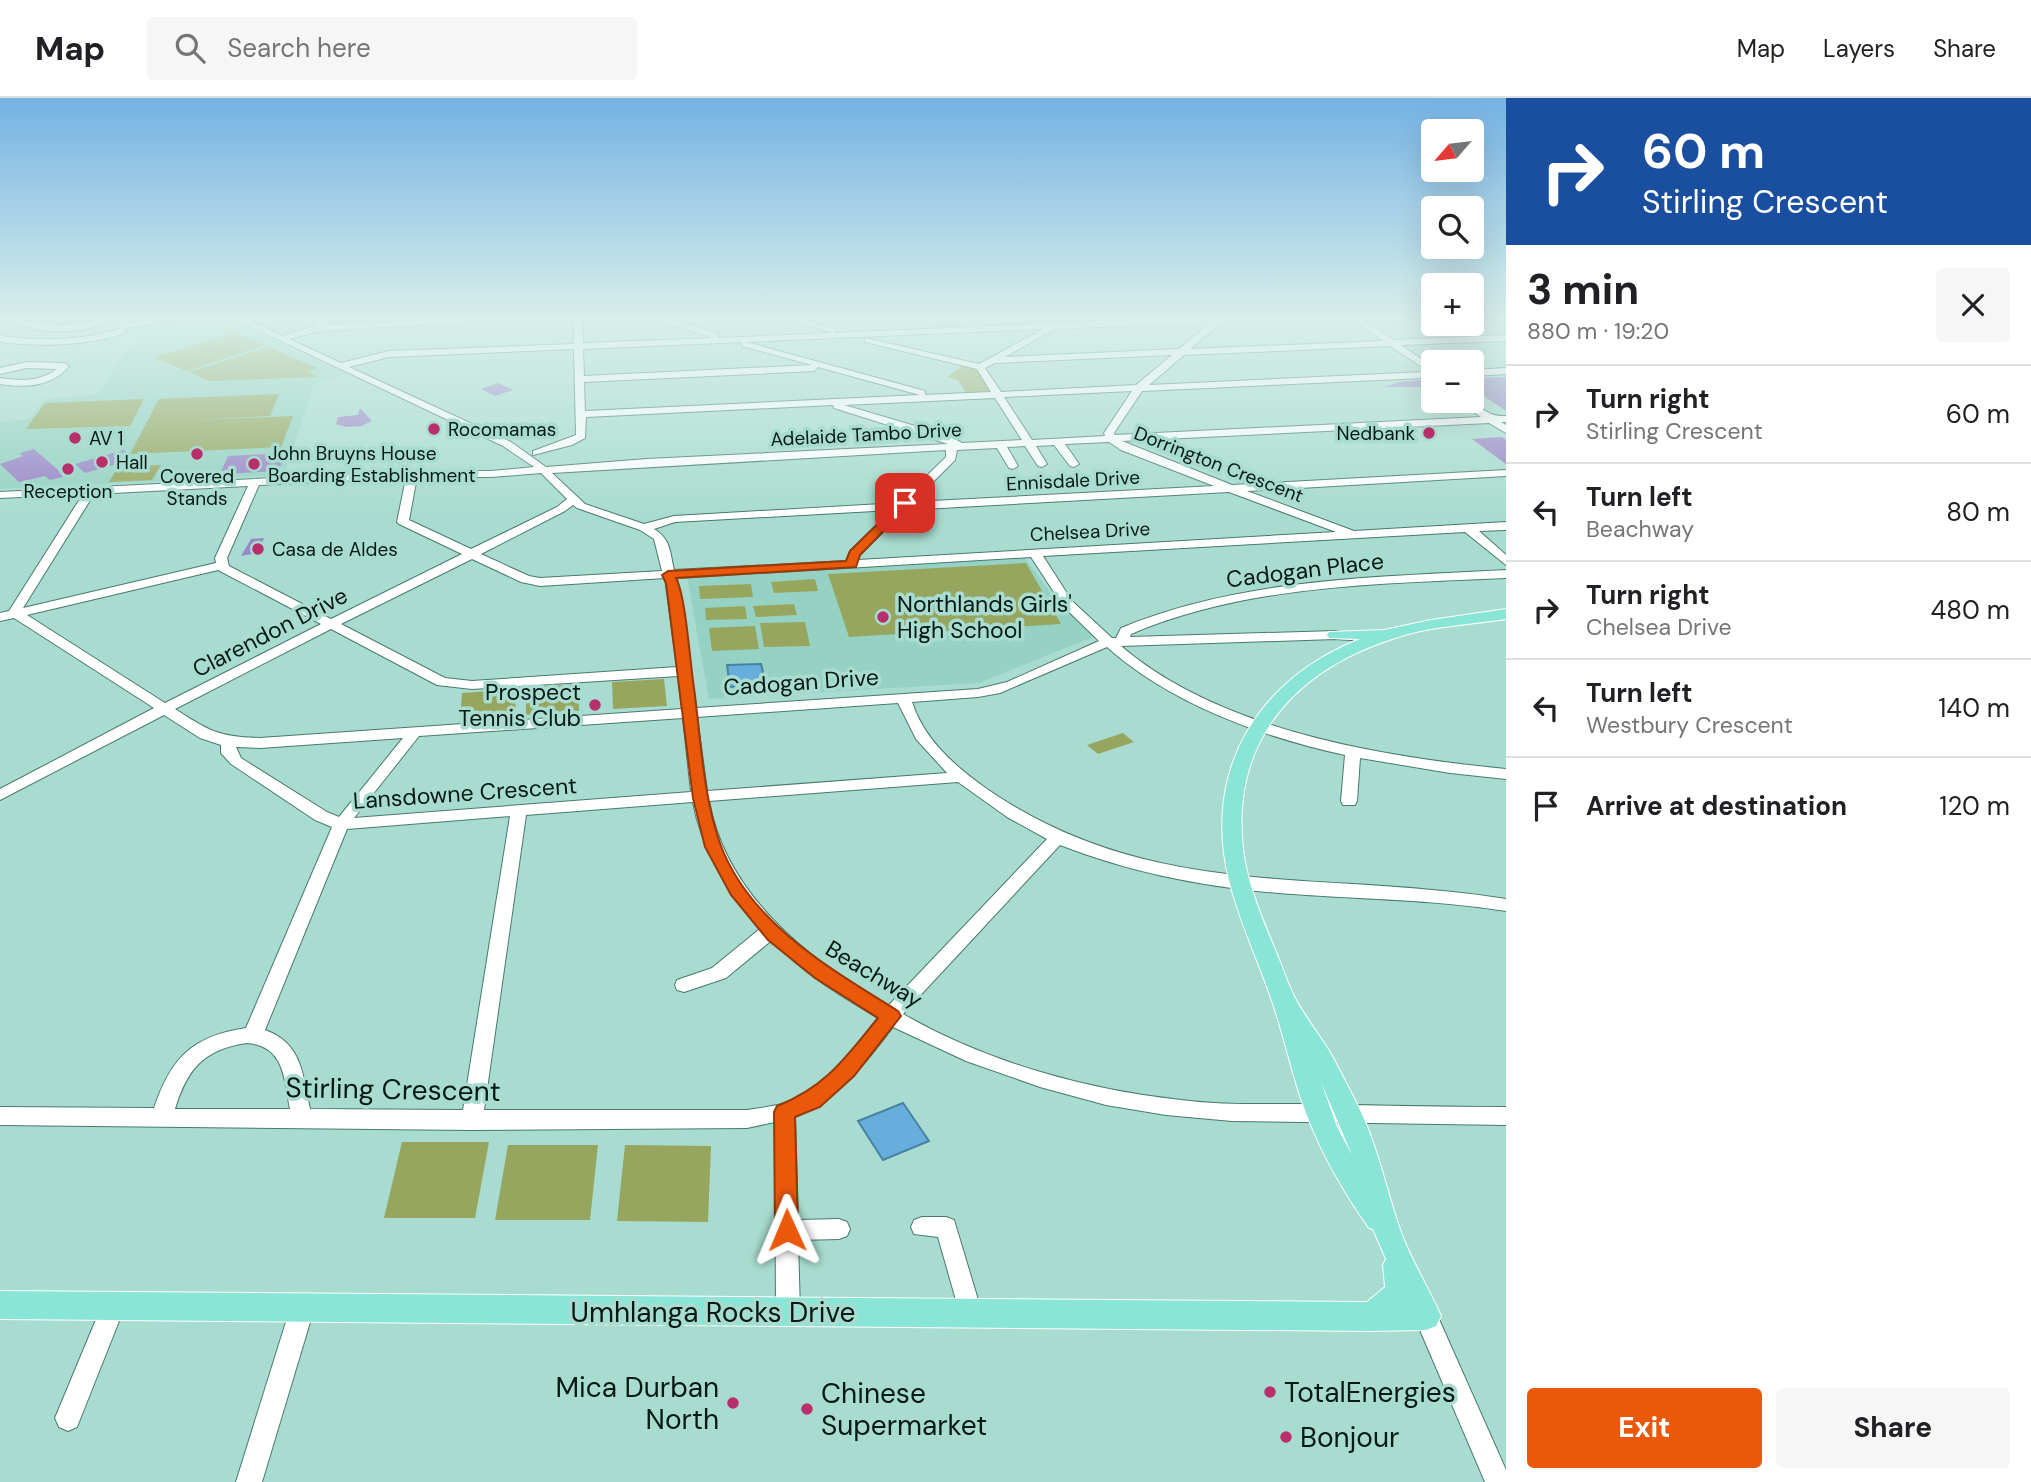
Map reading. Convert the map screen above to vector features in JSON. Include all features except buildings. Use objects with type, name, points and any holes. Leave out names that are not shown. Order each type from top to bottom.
[{"type":"main road","points":[[1426,1316],[1391,1239],[1340,1157],[1319,1114],[1284,1000],[1240,882],[1231,837],[1231,792],[1238,763],[1257,723],[1279,698],[1306,674],[1367,642],[1387,635],[1433,624],[1503,615]]},
{"type":"main road","points":[[1335,635],[1387,635]]},
{"type":"main road","points":[[1284,1000],[1322,1060],[1349,1114],[1391,1239],[1400,1283],[1398,1294],[1370,1317]]},
{"type":"main road","name":"Umhlanga Rocks Drive","points":[[0,1305],[302,1310],[1426,1316]]},
{"type":"street","points":[[385,384],[486,430],[524,444],[537,453],[571,505],[649,526]]},
{"type":"street","points":[[537,453],[581,436],[579,384]]},
{"type":"street","points":[[886,384],[934,398]]},
{"type":"street","points":[[991,384],[1042,464]]},
{"type":"street","name":"Dorrington Crescent","points":[[1143,384],[1109,433],[1111,439],[1125,448],[1353,535]]},
{"type":"street","points":[[582,414],[1237,384]]},
{"type":"street","points":[[830,402],[945,438],[956,447],[951,458],[854,554],[851,564]]},
{"type":"street","points":[[1484,408],[1501,421],[1506,430]]},
{"type":"street","points":[[1484,412],[1501,421]]},
{"type":"street","name":"Adelaide Tambo Drive","points":[[0,495],[1501,421]]},
{"type":"street","points":[[486,430],[547,468],[596,506],[649,526]]},
{"type":"street","points":[[1057,442],[1074,464]]},
{"type":"street","points":[[484,470],[512,460],[514,455],[507,444]]},
{"type":"street","points":[[524,444],[563,445]]},
{"type":"street","points":[[1001,445],[1013,466]]},
{"type":"street","name":"Adelaide Tambo Drive","points":[[445,474],[647,462]]},
{"type":"street","points":[[569,486],[573,475],[579,472],[620,465]]},
{"type":"street","name":"Ennisdale Drive","points":[[649,526],[674,519],[1506,473]]},
{"type":"street","name":"Chelsea Drive","points":[[412,474],[403,522],[525,579],[540,582],[672,577],[1506,526]]},
{"type":"street","points":[[221,566],[221,558],[255,482]]},
{"type":"street","points":[[8,615],[91,490]]},
{"type":"street","name":"Clarendon Drive","points":[[0,795],[332,624],[571,505]]},
{"type":"street","name":"Beachway","points":[[649,526],[662,542],[672,577],[708,833],[724,868],[749,906],[770,931],[822,973],[891,1016],[992,1062],[1063,1086],[1120,1100],[1231,1112],[1506,1116]]},
{"type":"street","points":[[1468,528],[1506,561]]},
{"type":"street","points":[[1035,554],[1074,611],[1115,642],[1142,668],[1166,683],[1257,723],[1353,752],[1438,767],[1506,774]]},
{"type":"street","points":[[8,615],[221,566],[451,685],[684,671]]},
{"type":"street","name":"Cadogan Place","points":[[1115,642],[1126,631],[1152,622],[1216,603],[1283,589],[1506,574]]},
{"type":"street","points":[[8,615],[205,735],[228,742]]},
{"type":"street","name":"Cadogan Drive","points":[[228,742],[260,743],[1001,689],[1089,649],[1115,642],[1335,635],[1367,642]]},
{"type":"street","points":[[904,698],[906,709],[917,729],[961,777],[1013,813],[1058,838],[1137,862],[1216,880],[1427,894],[1506,905]]},
{"type":"street","points":[[253,1035],[341,824],[415,732]]},
{"type":"street","name":"Lansdowne Crescent","points":[[228,742],[229,753],[236,761],[321,816],[341,824],[961,777]]},
{"type":"street","points":[[1349,801],[1353,752]]},
{"type":"street","points":[[472,1121],[519,811]]},
{"type":"street","name":"Stirling Crescent","points":[[0,1116],[162,1115],[472,1121],[747,1118],[785,1112],[812,1101],[847,1071],[891,1016],[1058,838]]},
{"type":"street","points":[[684,985],[719,973],[770,931]]},
{"type":"street","points":[[162,1115],[174,1080],[184,1065],[217,1042],[253,1035],[271,1040],[282,1048],[289,1061],[302,1118]]},
{"type":"street","points":[[785,1112],[788,1312]]},
{"type":"street","points":[[922,1227],[946,1227],[970,1313]]},
{"type":"street","points":[[787,1230],[839,1229]]},
{"type":"street","points":[[68,1418],[113,1306]]},
{"type":"street","points":[[250,1482],[302,1310]]},
{"type":"street","points":[[1426,1316],[1499,1482]]},
{"type":"shaded area","points":[[105,384],[315,384],[284,475],[0,489],[0,421],[27,420],[45,399],[98,394]]},
{"type":"shaded area","name":"Northlands Girls' High School","points":[[1025,558],[1053,596],[1093,637],[979,683],[709,699],[686,572]]},
{"type":"green space","points":[[960,384],[988,384],[994,393],[967,395]]},
{"type":"green space","points":[[279,394],[270,416],[177,421],[293,416],[281,447],[130,454],[159,399]]},
{"type":"green space","points":[[144,399],[130,426],[26,429],[45,403]]},
{"type":"green space","points":[[161,465],[152,480],[109,482],[118,467]]},
{"type":"green space","points":[[1026,563],[1061,624],[849,637],[828,574]]},
{"type":"green space","points":[[815,579],[818,591],[774,593],[771,582]]},
{"type":"green space","points":[[751,584],[753,597],[700,599],[699,586]]},
{"type":"green space","points":[[794,604],[797,615],[756,617],[753,606]]},
{"type":"green space","points":[[745,606],[747,619],[706,620],[705,608]]},
{"type":"green space","points":[[805,622],[810,646],[764,647],[760,623]]},
{"type":"green space","points":[[755,626],[759,649],[712,651],[709,628]]},
{"type":"green space","points":[[664,679],[667,706],[613,709],[612,682]]},
{"type":"green space","points":[[578,684],[579,711],[526,715],[526,688]]},
{"type":"green space","points":[[516,689],[515,716],[460,720],[462,693]]},
{"type":"green space","points":[[1123,733],[1134,742],[1098,754],[1087,745]]},
{"type":"green space","points":[[402,1142],[489,1142],[475,1218],[384,1218]]},
{"type":"green space","points":[[508,1145],[598,1145],[590,1220],[495,1220]]},
{"type":"green space","points":[[625,1145],[711,1146],[708,1222],[617,1221]]},
{"type":"water","points":[[761,664],[766,684],[730,687],[727,665]]},
{"type":"water","points":[[903,1103],[929,1141],[883,1160],[858,1121]]},
{"type":"place","name":"Rocomamas","points":[[434,429]]},
{"type":"place","name":"Nedbank","points":[[1429,433]]},
{"type":"place","name":"AV 1","points":[[75,438]]},
{"type":"place","name":"Covered Stands","points":[[197,454]]},
{"type":"place","name":"Hall","points":[[102,462]]},
{"type":"place","name":"John Bruyns House Boarding Establishment","points":[[254,464]]},
{"type":"place","name":"Reception","points":[[68,469]]},
{"type":"place","name":"Casa de Aldes","points":[[258,549]]},
{"type":"place","name":"Northlands Girls' High School","points":[[883,617]]},
{"type":"place","name":"Prospect Tennis Club","points":[[595,705]]},
{"type":"place","name":"TotalEnergies","points":[[1270,1392]]},
{"type":"place","name":"Mica Durban North","points":[[733,1403]]},
{"type":"place","name":"Chinese Supermarket","points":[[807,1409]]},
{"type":"place","name":"Bonjour","points":[[1286,1437]]},
{"type":"route","points":[[787,1230],[785,1112],[812,1101],[833,1084],[847,1071],[891,1016],[822,973],[775,935],[754,914],[713,847],[701,798],[673,583],[668,575],[851,564],[854,554],[905,503]]}]
